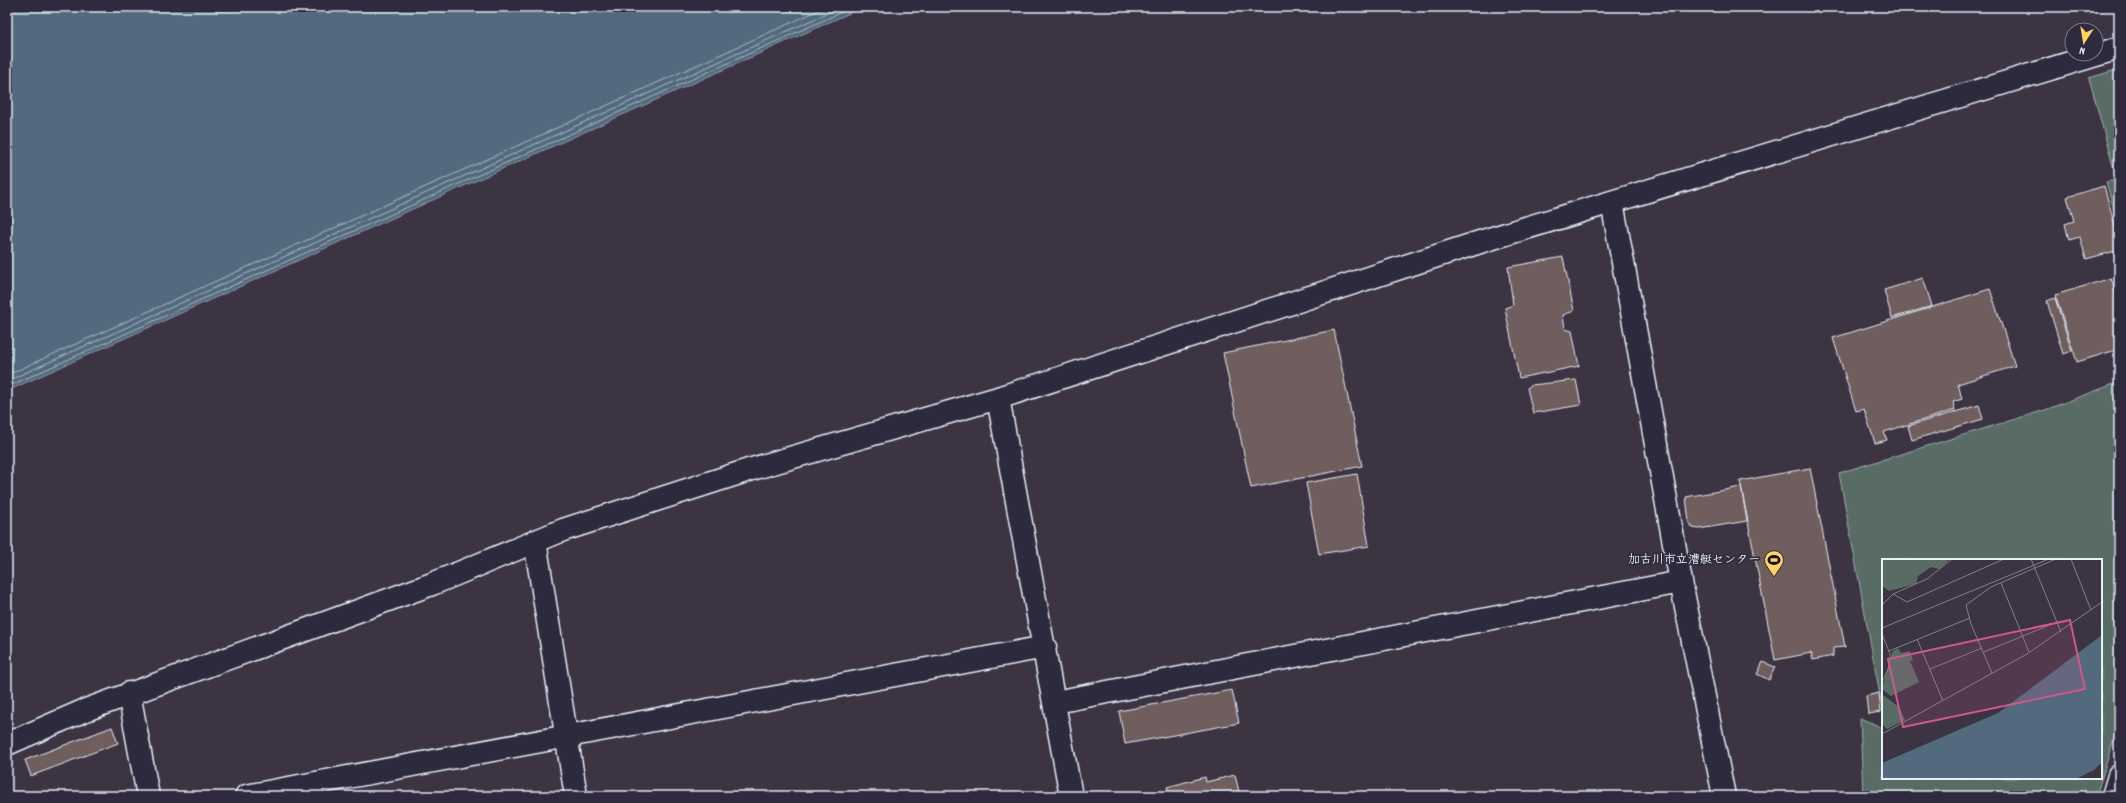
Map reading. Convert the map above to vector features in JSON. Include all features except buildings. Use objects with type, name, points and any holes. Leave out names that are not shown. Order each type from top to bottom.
[{"type":"street","points":[[7,744],[129,693],[432,584],[563,530],[752,469],[998,398],[1467,246],[2119,48]]},
{"type":"street","points":[[1612,202],[1681,582],[1724,796]]},
{"type":"street","points":[[998,398],[1045,647],[1071,796]]},
{"type":"street","points":[[535,541],[565,737],[576,796]]},
{"type":"street","points":[[1055,702],[1681,582]]},
{"type":"street","points":[[246,796],[1045,647]]},
{"type":"street","points":[[129,693],[148,796]]},
{"type":"street","points":[[2113,796],[2119,776]]},
{"type":"green space","points":[[2119,69],[2119,227],[2106,182],[2117,180],[2089,78]]},
{"type":"green space","points":[[2119,382],[2119,723],[2102,777],[2102,559],[1882,559],[1882,706],[1839,473],[2045,410]]},
{"type":"green space","points":[[1860,718],[1882,728],[1882,779],[2101,779],[2096,796],[1863,796]]},
{"type":"water","points":[[7,7],[863,7],[7,391]]},
{"type":"place","name":"加古川市立漕艇センター","points":[[1774,577]]}]
